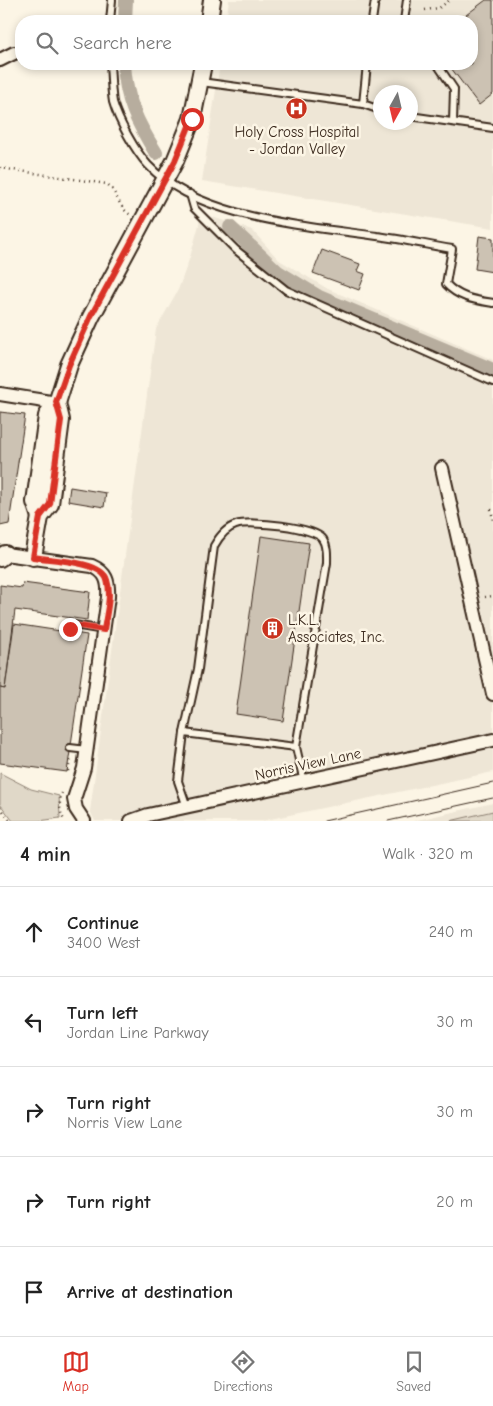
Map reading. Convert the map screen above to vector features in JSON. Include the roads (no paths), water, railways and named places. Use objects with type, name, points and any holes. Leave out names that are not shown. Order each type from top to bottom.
[{"type":"street","points":[[210,15],[212,0]]},
{"type":"street","points":[[0,60],[14,53]]},
{"type":"street","points":[[33,557],[40,517],[50,504],[61,420],[56,402],[78,342],[166,180],[187,132],[202,70]]},
{"type":"street","points":[[0,394],[56,402]]},
{"type":"street","points":[[442,468],[493,694]]},
{"type":"street","points":[[2,555],[33,557],[92,566],[105,575],[109,591],[104,630],[84,768],[74,799],[76,809],[84,821]]},
{"type":"street","name":"Norris View Lane","points":[[131,821],[493,740]]},
{"type":"lane","points":[[111,15],[112,0]]},
{"type":"lane","points":[[373,15],[375,0]]},
{"type":"lane","points":[[405,15],[407,0]]},
{"type":"lane","points":[[111,70],[114,102],[126,130],[147,164],[166,180],[190,194],[237,212],[272,221],[424,242],[452,249],[446,284],[454,293],[468,299],[493,302]]},
{"type":"lane","points":[[363,104],[366,70]]},
{"type":"lane","points":[[441,70],[454,89],[453,122]]},
{"type":"lane","points":[[200,82],[363,104],[373,108]]},
{"type":"lane","points":[[418,117],[493,128]]},
{"type":"lane","points":[[190,194],[194,208],[236,250],[286,290],[374,331],[456,364],[493,382]]},
{"type":"lane","points":[[187,807],[178,781],[184,732],[198,669],[214,546],[226,530],[239,524],[293,528],[316,534],[324,540],[327,550],[296,747],[304,782]]},
{"type":"lane","points":[[69,632],[74,625],[104,630]]},
{"type":"lane","points":[[184,732],[296,747]]},
{"type":"lane","points":[[70,748],[87,750]]},
{"type":"waterway","points":[[125,15],[126,0]]},
{"type":"waterway","points":[[124,70],[127,89],[134,111],[156,153]]},
{"type":"waterway","points":[[230,227],[278,272],[319,297],[493,370]]},
{"type":"tram line","points":[[324,821],[493,783]]},
{"type":"tram line","points":[[388,821],[493,798]]},
{"type":"place","name":"Holy Cross Hospital - Jordan Valley","points":[[297,109]]},
{"type":"place","name":"L.K.L. Associates, Inc.","points":[[272,629]]}]
